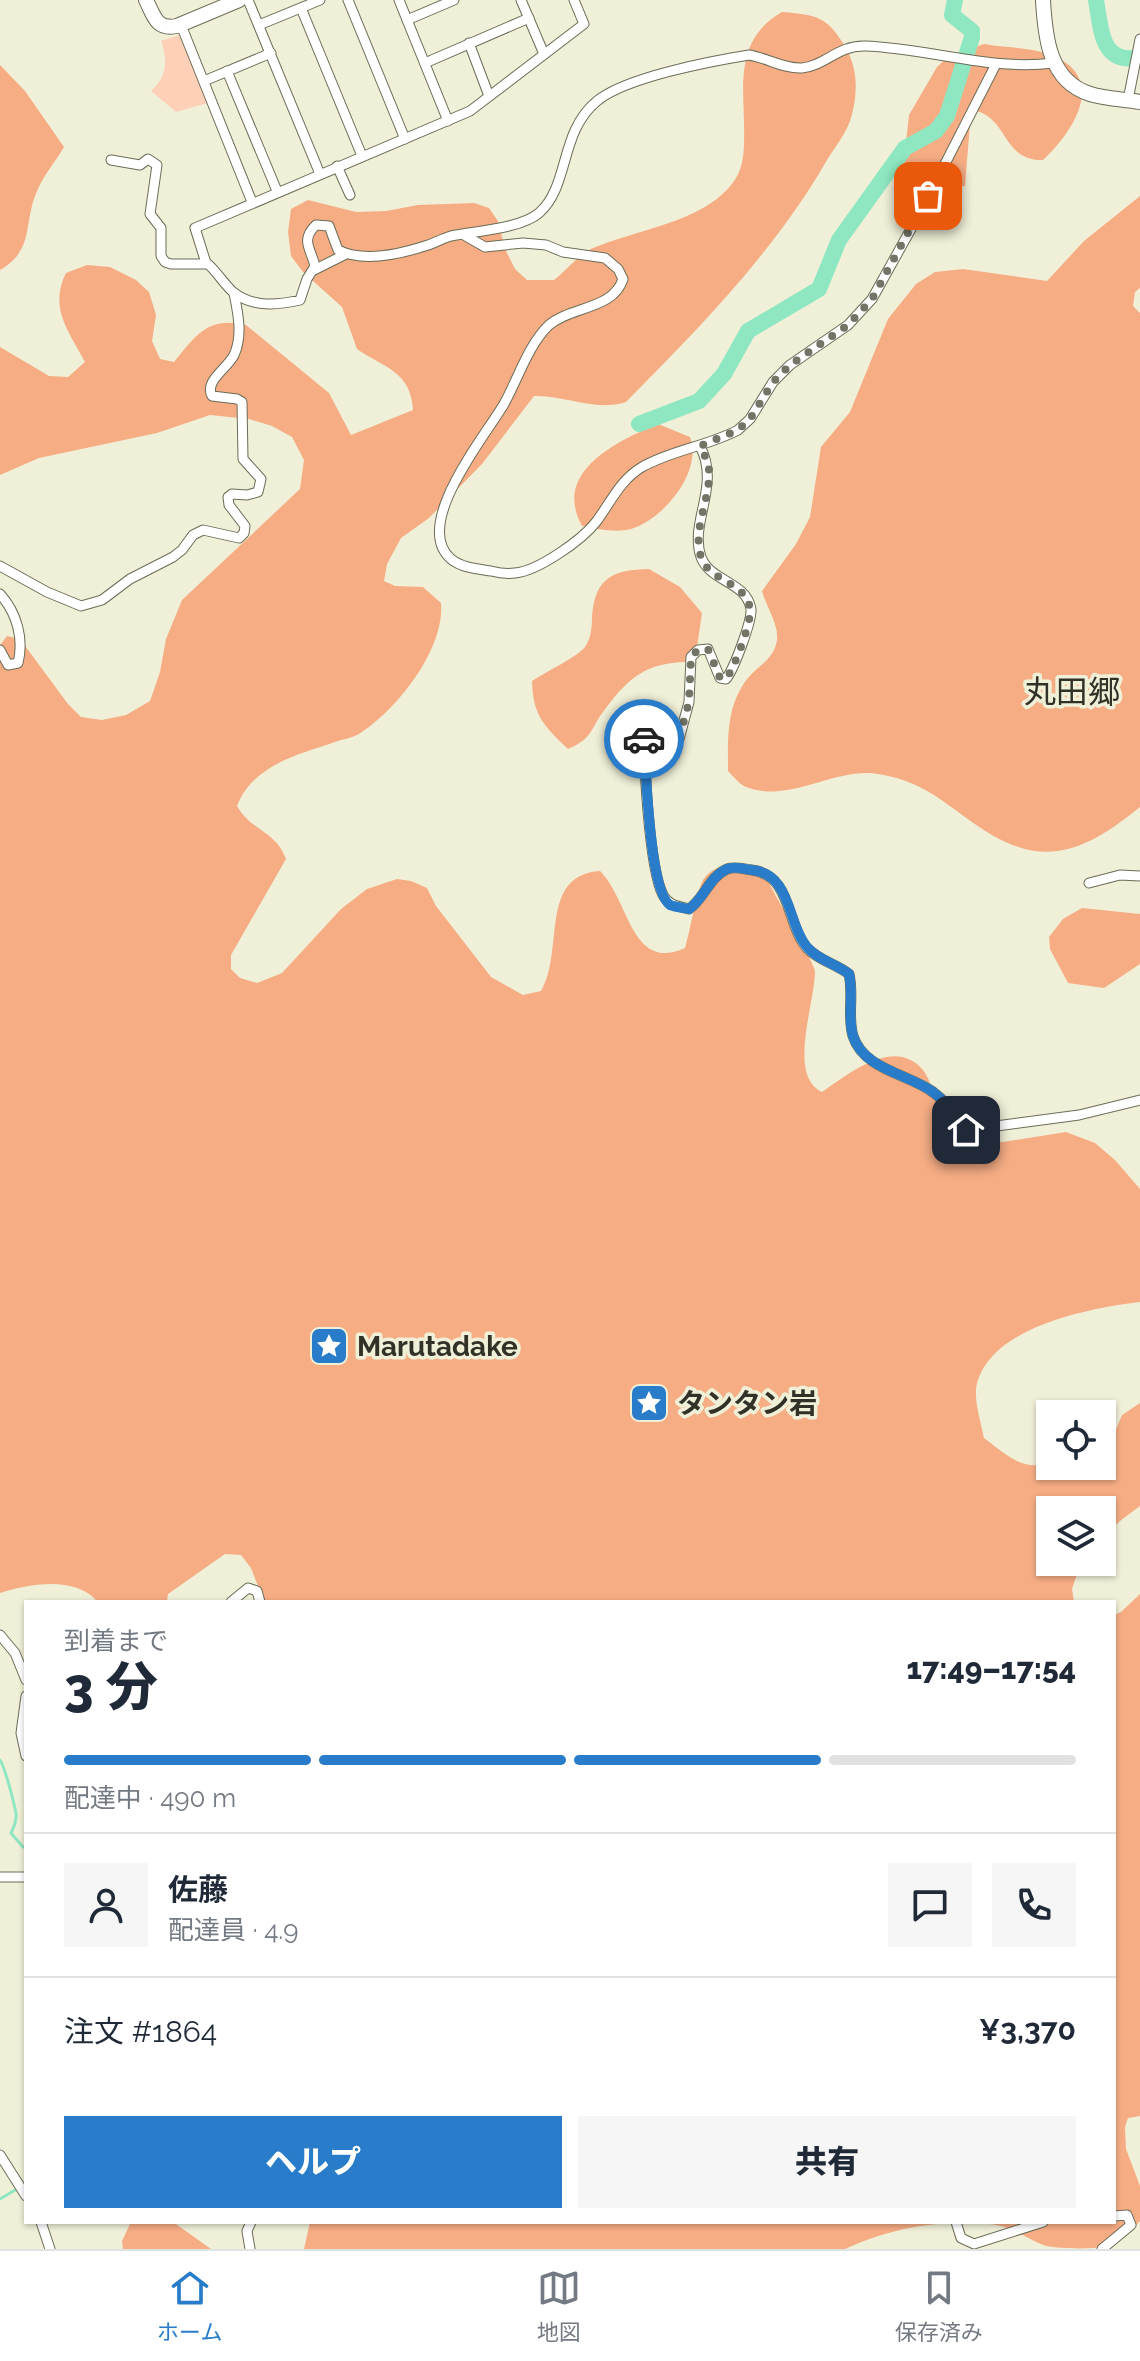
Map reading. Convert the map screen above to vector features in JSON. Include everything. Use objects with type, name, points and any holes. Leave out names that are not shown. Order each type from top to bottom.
[{"type":"street","points":[[148,0],[156,22],[168,28],[239,0]]},
{"type":"street","points":[[248,0],[320,174]]},
{"type":"street","points":[[259,25],[320,0]]},
{"type":"street","points":[[348,0],[405,139]]},
{"type":"street","points":[[399,0],[448,121]]},
{"type":"street","points":[[407,20],[454,0]]},
{"type":"street","points":[[521,0],[544,54]]},
{"type":"street","points":[[346,254],[313,271],[300,300],[275,305],[254,302],[234,293],[206,263],[195,228],[470,111],[584,24],[574,0]]},
{"type":"street","points":[[1043,0],[1047,44],[1053,63],[1070,83],[1089,94],[1134,101],[1140,39]]},
{"type":"street","points":[[301,8],[362,156]]},
{"type":"street","points":[[425,63],[529,18]]},
{"type":"street","points":[[181,25],[252,202]]},
{"type":"street","points":[[469,43],[489,96]]},
{"type":"street","points":[[313,271],[312,255],[306,241],[316,225],[329,226],[338,250],[366,256],[406,252],[450,236],[515,223],[539,214],[558,181],[568,142],[577,125],[601,98],[638,82],[749,55],[803,68],[851,45],[996,64],[1032,66],[1053,63]]},
{"type":"street","points":[[204,81],[271,53]]},
{"type":"street","points":[[464,235],[485,247],[523,243],[546,245],[563,252],[605,258],[618,269],[623,279],[612,296],[562,316],[537,339],[503,405],[461,470],[444,505],[440,534],[443,547],[453,561],[467,567],[518,573],[530,569],[585,534],[614,493],[642,468],[738,430],[750,419],[773,382],[790,365],[848,325],[872,299],[996,64]]},
{"type":"street","points":[[227,71],[277,191]]},
{"type":"street","points":[[111,160],[140,165],[148,159],[157,165],[150,214],[161,228],[161,256],[171,264],[206,263]]},
{"type":"street","points":[[337,166],[350,195]]},
{"type":"street","points":[[0,566],[47,592],[81,606],[102,600],[130,579],[173,557],[193,535],[203,530],[239,538],[244,533],[245,526],[229,505],[228,497],[258,492],[261,479],[243,459],[242,402],[212,396],[209,391],[210,385],[226,368],[237,345],[240,322],[234,293]]},
{"type":"street","points":[[700,446],[709,470],[699,540],[700,554],[706,569],[738,588],[751,612],[735,667],[726,679],[720,678],[716,672],[708,649],[698,650],[691,657],[689,702],[679,739],[668,740],[656,715],[647,722],[644,737],[650,825],[655,872],[663,895],[670,904],[689,909],[696,905],[717,876],[728,869],[762,871],[771,877],[781,889],[808,949],[849,974],[852,985],[850,1022],[854,1039],[861,1050],[891,1072],[935,1094],[966,1130],[1079,1115],[1140,1100]]},
{"type":"street","points":[[0,594],[12,611],[17,627],[21,646],[18,663],[8,665],[0,650]]},
{"type":"street","points":[[1089,883],[1120,875],[1140,876]]},
{"type":"street","points":[[233,1600],[248,1588],[257,1591],[259,1600]]},
{"type":"street","points":[[0,1635],[15,1653],[24,1675]]},
{"type":"street","points":[[24,1711],[21,1733],[24,1747]]},
{"type":"street","points":[[0,1877],[24,1877]]},
{"type":"street","points":[[0,2155],[24,2193]]},
{"type":"street","points":[[1102,2249],[1131,2225],[1127,2215],[1116,2216]]},
{"type":"street","points":[[42,2224],[50,2249]]},
{"type":"street","points":[[250,2224],[247,2231],[250,2249]]},
{"type":"street","points":[[957,2224],[961,2238],[974,2244],[1037,2224]]},
{"type":"shaded area","points":[[782,12],[813,16],[833,29],[846,48],[855,73],[855,100],[844,134],[806,194],[760,257],[708,317],[626,402],[603,405],[534,396],[482,464],[429,518],[401,538],[387,564],[384,581],[395,586],[423,587],[441,603],[435,640],[416,677],[374,723],[356,735],[278,764],[265,771],[244,792],[237,806],[242,814],[276,842],[286,859],[231,955],[231,969],[240,978],[257,983],[282,973],[341,909],[367,889],[397,879],[427,888],[436,906],[491,977],[523,995],[541,991],[552,956],[560,900],[568,886],[581,876],[600,871],[610,883],[642,942],[653,950],[667,953],[685,948],[698,894],[708,874],[729,865],[761,868],[815,971],[804,1055],[806,1071],[812,1083],[822,1092],[858,1068],[885,1057],[911,1060],[925,1072],[959,1137],[1003,1142],[1066,1132],[1095,1143],[1115,1160],[1140,1189],[1140,1302],[1071,1315],[1022,1334],[1002,1347],[987,1363],[977,1383],[976,1396],[984,1438],[1015,1460],[1036,1465],[1036,1480],[1116,1480],[1116,1430],[1122,1415],[1140,1403],[1140,1506],[1116,1525],[1116,1496],[1036,1496],[1036,1576],[1076,1576],[1072,1589],[1074,1600],[263,1600],[251,1568],[241,1555],[225,1554],[168,1594],[167,1600],[96,1600],[78,1588],[52,1584],[0,1593],[0,645],[7,636],[20,639],[81,717],[102,720],[126,715],[150,701],[160,672],[166,639],[182,600],[300,489],[304,460],[292,437],[272,426],[249,419],[210,415],[157,433],[39,458],[0,475],[0,347],[49,376],[68,377],[85,362],[63,319],[59,297],[61,286],[66,273],[87,265],[110,267],[136,280],[149,292],[156,315],[152,341],[160,359],[174,362],[196,336],[212,326],[222,323],[246,325],[329,393],[351,435],[413,410],[411,397],[402,379],[357,349],[342,307],[303,272],[291,256],[288,232],[291,209],[308,200],[356,212],[474,203],[489,208],[498,221],[505,249],[515,269],[527,280],[554,280],[591,249],[690,215],[724,193],[736,178],[742,161],[744,70],[754,38]]},
{"type":"shaded area","points":[[179,35],[208,103],[176,112],[151,91],[165,68],[161,41]]},
{"type":"shaded area","points":[[984,44],[1041,52],[1058,58],[1073,69],[1080,81],[1082,95],[1073,123],[1043,160],[1030,159],[1013,148],[995,123],[977,111],[970,124],[965,186],[952,187],[906,176],[904,161],[909,115],[937,67],[949,56]]},
{"type":"shaded area","points":[[0,65],[25,91],[64,147],[37,191],[19,254],[0,270]]},
{"type":"shaded area","points":[[1140,196],[1140,288],[1135,292],[1133,306],[1140,313],[1140,807],[1117,825],[1074,847],[1034,851],[990,834],[924,790],[903,780],[878,774],[845,775],[779,791],[743,786],[728,771],[728,735],[740,690],[769,657],[777,640],[774,622],[762,591],[796,544],[810,517],[821,447],[850,412],[888,319],[916,284],[935,272],[963,269],[1047,281],[1084,241]]},
{"type":"shaded area","points":[[658,424],[690,437],[693,450],[691,464],[678,492],[656,515],[631,529],[613,531],[582,526],[575,507],[575,490],[582,474],[608,450]]},
{"type":"shaded area","points":[[649,569],[680,587],[702,613],[697,647],[686,662],[660,665],[631,680],[587,736],[568,749],[541,720],[532,681],[585,647],[591,633],[597,593],[608,578],[625,571]]},
{"type":"shaded area","points":[[1082,908],[1140,914],[1140,964],[1104,988],[1068,983],[1050,949],[1049,937],[1063,919]]},
{"type":"shaded area","points":[[1140,1594],[1140,2116],[1128,2118],[1125,2127],[1126,2149],[1140,2186],[1140,2221],[1107,2247],[1060,2248],[1046,2246],[997,2225],[984,2224],[1116,2224],[1116,1614]]},
{"type":"shaded area","points":[[130,2224],[176,2224],[211,2249],[123,2249],[122,2241]]},
{"type":"shaded area","points":[[310,2224],[934,2224],[879,2236],[845,2249],[304,2249]]},
{"type":"waterway","points":[[639,424],[699,401],[724,374],[748,331],[819,289],[839,240],[905,148],[936,131],[947,116],[972,37],[972,31],[952,15],[955,0]]},
{"type":"waterway","points":[[1096,0],[1102,33],[1110,51],[1117,56],[1140,57]]},
{"type":"waterway","points":[[0,1760],[16,1813],[11,1833],[23,1847]]},
{"type":"waterway","points":[[0,2199],[15,2190]]},
{"type":"way so far","points":[[644,739],[647,722],[656,715],[668,740],[679,739],[689,702],[691,657],[697,650],[708,649],[716,672],[720,678],[726,679],[735,667],[751,612],[738,588],[706,569],[700,554],[699,540],[709,470],[700,446],[738,430],[750,419],[773,382],[790,365],[848,325],[872,299],[928,196]]},
{"type":"place","name":"Marutadake","points":[[329,1346]]},
{"type":"place","name":"タンタン岩","points":[[649,1403]]},
{"type":"district","name":"丸田郷","points":[[1072,691]]},
{"type":"route","points":[[644,739],[655,872],[663,895],[670,904],[689,909],[696,905],[717,876],[728,869],[762,871],[771,877],[781,889],[808,949],[849,974],[852,985],[850,1022],[854,1039],[861,1050],[891,1072],[935,1094],[966,1130]]}]
